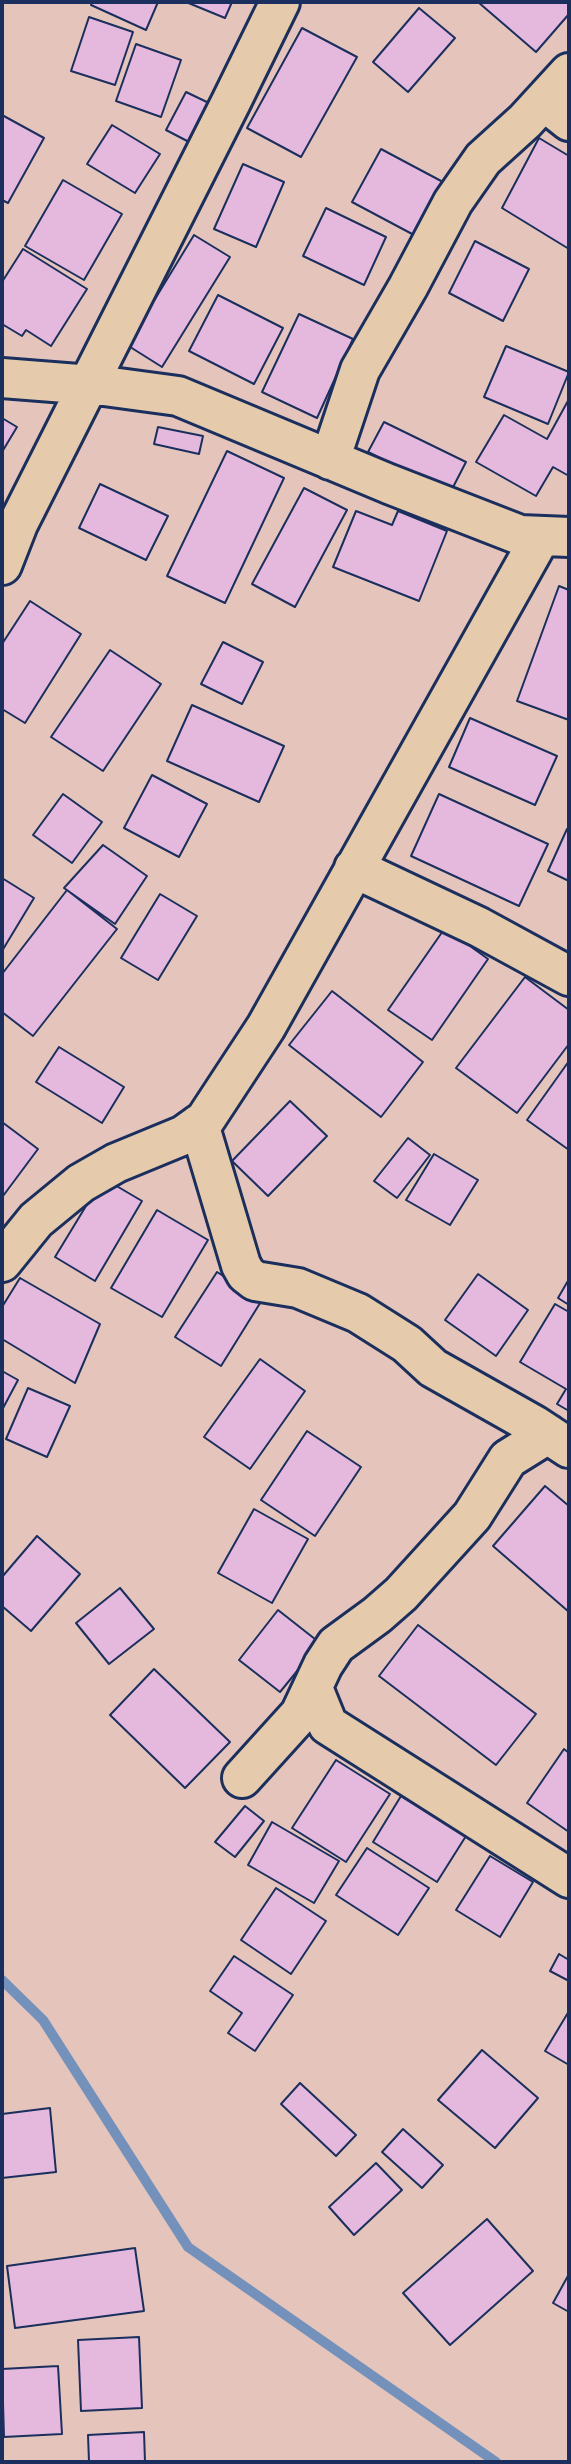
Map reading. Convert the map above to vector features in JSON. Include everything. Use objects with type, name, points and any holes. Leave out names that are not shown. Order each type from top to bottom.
[{"type":"street","points":[[2,565],[18,524],[279,2]]},
{"type":"street","points":[[330,460],[360,370],[453,202],[483,159],[526,121],[556,111],[569,73]]},
{"type":"street","points":[[2,378],[178,396],[520,535],[555,536],[355,868],[266,1027],[205,1120],[184,1135],[116,1163],[81,1183],[36,1220],[2,1262]]},
{"type":"street","points":[[355,868],[479,927],[569,976]]},
{"type":"street","points":[[200,1124],[241,1265],[246,1274],[255,1281],[298,1287],[358,1313],[407,1344],[433,1368],[559,1441]]},
{"type":"street","points":[[242,1779],[300,1714],[323,1665],[336,1645],[401,1594],[472,1516],[508,1459],[559,1441]]},
{"type":"street","points":[[313,1688],[328,1725],[569,1878]]},
{"type":"building","points":[[92,2],[158,2],[146,30],[91,5]]},
{"type":"building","points":[[186,2],[232,2],[225,18]]},
{"type":"building","points":[[478,2],[568,2],[569,14],[536,52]]},
{"type":"building","points":[[419,8],[455,38],[408,92],[373,62]]},
{"type":"building","points":[[89,17],[133,32],[115,85],[71,71]]},
{"type":"building","points":[[302,28],[357,57],[301,157],[247,128]]},
{"type":"building","points":[[136,44],[181,60],[161,117],[116,101]]},
{"type":"building","points":[[186,92],[211,104],[191,143],[166,130]]},
{"type":"building","points":[[2,115],[44,138],[8,203],[2,200]]},
{"type":"building","points":[[112,125],[160,154],[135,193],[87,164]]},
{"type":"building","points":[[539,138],[569,156],[569,249],[502,208]]},
{"type":"building","points":[[381,149],[443,182],[414,235],[352,202]]},
{"type":"building","points":[[243,164],[284,182],[256,247],[214,229]]},
{"type":"building","points":[[63,180],[122,214],[84,280],[25,246]]},
{"type":"building","points":[[326,208],[386,237],[364,285],[303,256]]},
{"type":"building","points":[[194,235],[230,257],[162,367],[127,345]]},
{"type":"building","points":[[475,241],[529,269],[503,321],[449,293]]},
{"type":"building","points":[[23,249],[87,289],[51,346],[26,330],[22,336],[2,324],[2,282]]},
{"type":"building","points":[[218,295],[283,328],[254,384],[189,351]]},
{"type":"building","points":[[299,314],[353,339],[317,418],[262,392]]},
{"type":"building","points":[[506,346],[569,372],[548,424],[484,397]]},
{"type":"building","points":[[569,399],[569,476],[553,467],[536,496],[476,462],[504,415],[547,439]]},
{"type":"building","points":[[2,418],[17,427],[2,452]]},
{"type":"building","points":[[384,422],[466,462],[450,493],[368,452]]},
{"type":"building","points":[[158,427],[203,436],[199,454],[154,444]]},
{"type":"building","points":[[227,451],[284,478],[225,603],[167,576]]},
{"type":"building","points":[[100,484],[168,516],[146,560],[79,528]]},
{"type":"building","points":[[304,488],[347,510],[295,607],[252,584]]},
{"type":"building","points":[[356,511],[392,525],[398,511],[447,531],[419,601],[333,567]]},
{"type":"building","points":[[559,586],[569,590],[569,720],[517,701]]},
{"type":"building","points":[[30,601],[81,634],[25,723],[2,709],[2,644]]},
{"type":"building","points":[[223,642],[263,662],[242,704],[201,684]]},
{"type":"building","points":[[110,650],[161,684],[103,771],[51,737]]},
{"type":"building","points":[[192,705],[284,746],[259,802],[167,761]]},
{"type":"building","points":[[470,718],[557,756],[535,805],[449,767]]},
{"type":"building","points":[[152,775],[207,804],[179,857],[124,828]]},
{"type":"building","points":[[63,794],[102,822],[72,863],[33,835]]},
{"type":"building","points":[[439,794],[548,844],[519,906],[411,856]]},
{"type":"building","points":[[567,829],[569,830],[569,881],[548,871]]},
{"type":"building","points":[[103,845],[147,876],[115,924],[64,888]]},
{"type":"building","points":[[2,878],[34,898],[2,951]]},
{"type":"building","points":[[67,890],[117,929],[33,1036],[2,1012],[2,974]]},
{"type":"building","points":[[160,894],[197,916],[158,980],[121,958]]},
{"type":"building","points":[[445,928],[488,959],[432,1040],[388,1010]]},
{"type":"building","points":[[525,977],[569,1010],[569,1044],[517,1113],[456,1068]]},
{"type":"building","points":[[332,991],[423,1062],[381,1117],[289,1045]]},
{"type":"building","points":[[59,1047],[124,1087],[102,1123],[36,1082]]},
{"type":"building","points":[[569,1061],[569,1150],[527,1120]]},
{"type":"building","points":[[290,1101],[327,1136],[268,1196],[232,1161]]},
{"type":"building","points":[[2,1122],[38,1149],[3,1196],[2,1195]]},
{"type":"building","points":[[408,1138],[430,1155],[397,1198],[374,1181]]},
{"type":"building","points":[[434,1154],[478,1180],[450,1225],[406,1200]]},
{"type":"building","points":[[103,1178],[142,1201],[95,1281],[55,1257]]},
{"type":"building","points":[[157,1210],[208,1240],[162,1317],[111,1288]]},
{"type":"building","points":[[217,1272],[262,1300],[221,1366],[175,1337]]},
{"type":"building","points":[[478,1274],[528,1310],[496,1356],[445,1320]]},
{"type":"building","points":[[20,1278],[100,1324],[75,1383],[2,1339],[2,1307]]},
{"type":"building","points":[[569,1279],[569,1305],[558,1298]]},
{"type":"building","points":[[555,1304],[569,1312],[569,1411],[557,1404],[566,1389],[520,1362]]},
{"type":"building","points":[[260,1359],[305,1391],[250,1469],[204,1437]]},
{"type":"building","points":[[2,1371],[18,1380],[2,1410]]},
{"type":"building","points":[[28,1388],[70,1406],[47,1457],[6,1439]]},
{"type":"building","points":[[307,1431],[361,1467],[315,1536],[261,1500]]},
{"type":"building","points":[[545,1486],[569,1506],[569,1612],[493,1546]]},
{"type":"building","points":[[254,1509],[308,1539],[272,1603],[218,1573]]},
{"type":"building","points":[[37,1536],[80,1574],[31,1631],[2,1606],[2,1577]]},
{"type":"building","points":[[120,1588],[154,1629],[109,1664],[76,1623]]},
{"type":"building","points":[[278,1610],[320,1643],[280,1692],[239,1660]]},
{"type":"building","points":[[418,1625],[536,1714],[496,1765],[379,1676]]},
{"type":"building","points":[[154,1669],[230,1742],[185,1788],[110,1715]]},
{"type":"building","points":[[564,1749],[569,1753],[569,1832],[527,1803]]},
{"type":"building","points":[[336,1760],[390,1794],[346,1862],[292,1828]]},
{"type":"building","points":[[401,1796],[466,1836],[437,1882],[373,1842]]},
{"type":"building","points":[[245,1806],[264,1821],[235,1857],[215,1842]]},
{"type":"building","points":[[272,1822],[339,1861],[314,1903],[248,1865]]},
{"type":"building","points":[[367,1848],[429,1888],[398,1935],[336,1895]]},
{"type":"building","points":[[490,1856],[533,1882],[500,1937],[456,1910]]},
{"type":"building","points":[[276,1888],[326,1921],[291,1974],[241,1940]]},
{"type":"building","points":[[559,1954],[569,1960],[569,1981],[550,1971]]},
{"type":"building","points":[[234,1956],[293,1995],[255,2051],[228,2033],[242,2013],[210,1991]]},
{"type":"building","points":[[569,2011],[569,2065],[545,2051]]},
{"type":"building","points":[[482,2050],[538,2098],[495,2148],[438,2100]]},
{"type":"building","points":[[300,2083],[356,2135],[336,2156],[281,2104]]},
{"type":"building","points":[[50,2108],[56,2172],[2,2178],[2,2114]]},
{"type":"building","points":[[403,2129],[443,2165],[422,2188],[382,2152]]},
{"type":"building","points":[[376,2163],[402,2190],[354,2235],[329,2207]]},
{"type":"building","points":[[487,2219],[533,2271],[450,2345],[403,2293]]},
{"type":"building","points":[[135,2248],[144,2311],[15,2328],[7,2266]]},
{"type":"building","points":[[569,2274],[569,2312],[553,2303]]},
{"type":"building","points":[[139,2337],[142,2408],[81,2411],[78,2340]]},
{"type":"building","points":[[58,2366],[62,2434],[4,2437],[2,2369]]},
{"type":"building","points":[[144,2432],[145,2462],[89,2462],[88,2435]]},
{"type":"waterway","points":[[2,1980],[43,2020],[188,2247],[496,2462]]}]
